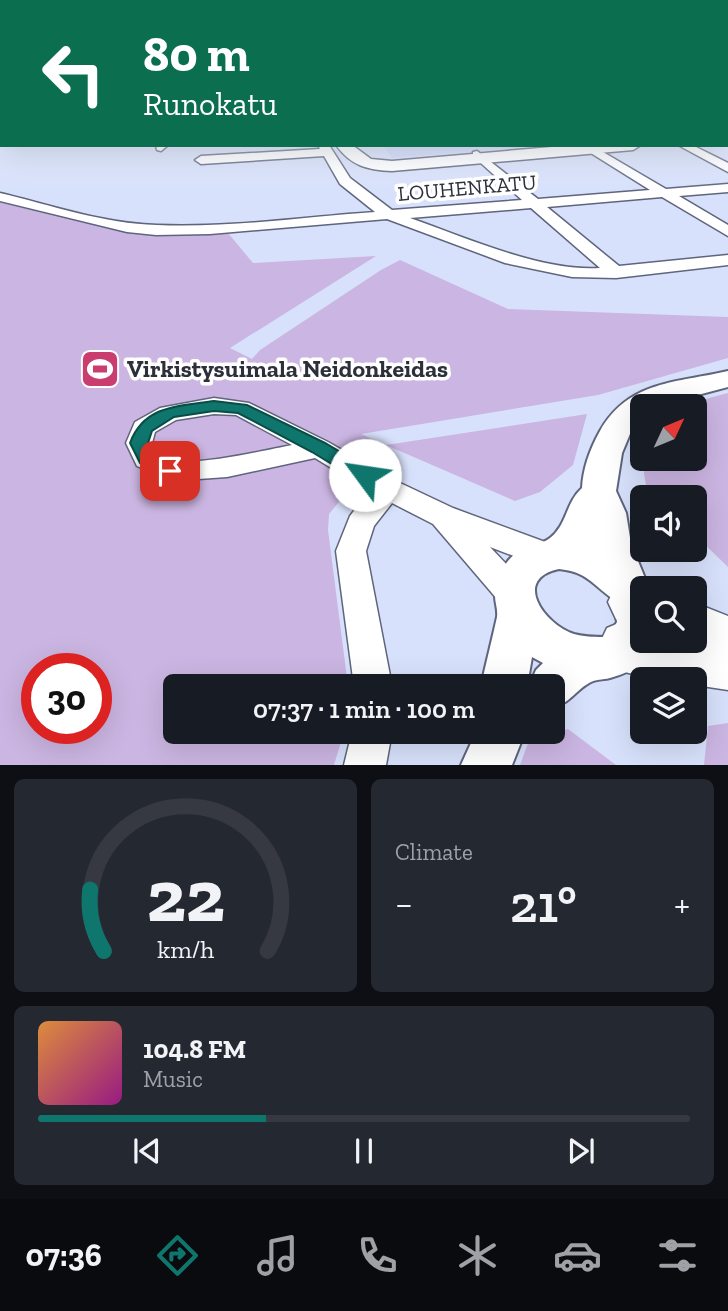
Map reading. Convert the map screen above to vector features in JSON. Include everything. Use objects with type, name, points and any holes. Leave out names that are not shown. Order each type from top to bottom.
[{"type":"highway","points":[[624,620],[728,662]]},
{"type":"highway","points":[[707,635],[728,645]]},
{"type":"main road","points":[[346,147],[355,159],[375,165],[413,165],[553,147]]},
{"type":"main road","points":[[358,147],[365,156],[384,161],[586,147]]},
{"type":"street","points":[[586,147],[728,231]]},
{"type":"street","points":[[687,147],[728,168]]},
{"type":"street","points":[[201,160],[324,149],[353,189],[389,215],[511,259],[572,272],[616,273],[728,260]]},
{"type":"street","points":[[481,156],[616,273]]},
{"type":"street","name":"LOUHENKATU","points":[[0,197],[127,227],[156,230],[210,229],[728,188]]},
{"type":"street","points":[[624,620],[607,511],[598,494],[600,475],[612,437],[623,418],[645,400],[728,379]]},
{"type":"street","points":[[319,448],[228,467],[170,471],[146,459],[139,443],[144,428],[169,413],[214,406],[241,408],[319,448],[388,489],[443,516],[553,554],[595,562],[612,572],[624,620]]},
{"type":"street","points":[[371,674],[351,551],[363,516],[388,489]]},
{"type":"street","points":[[506,674],[517,604],[516,582],[522,570],[532,561],[553,554],[580,527],[587,503],[598,494]]},
{"type":"street","points":[[443,516],[517,604],[539,639],[572,656],[624,620]]},
{"type":"street","points":[[564,674],[624,620]]},
{"type":"street","points":[[365,765],[369,744]]},
{"type":"street","points":[[486,765],[495,744]]},
{"type":"shaded area","points":[[384,147],[526,147],[392,158]]},
{"type":"shaded area","points":[[0,202],[134,232],[169,235],[228,233],[253,263],[376,256],[230,348],[252,359],[260,350],[400,260],[508,309],[728,317],[728,358],[598,395],[361,434],[386,445],[329,514],[328,530],[346,674],[163,674],[163,744],[340,744],[334,765],[0,765]]},
{"type":"shaded area","points":[[728,393],[728,567],[707,547],[707,485],[646,485],[644,471],[707,471],[707,399]]},
{"type":"shaded area","points":[[587,414],[573,465],[540,492],[515,501],[386,445]]},
{"type":"shaded area","points":[[728,723],[728,765],[704,765],[708,726]]},
{"type":"shaded area","points":[[568,729],[616,765],[520,765],[528,744],[565,744],[565,730]]},
{"type":"place","name":"Virkistysuimala Neidonkeidas","points":[[100,369]]},
{"type":"route","points":[[170,471],[146,459],[139,443],[144,428],[169,413],[214,406],[241,408],[365,475]]}]
